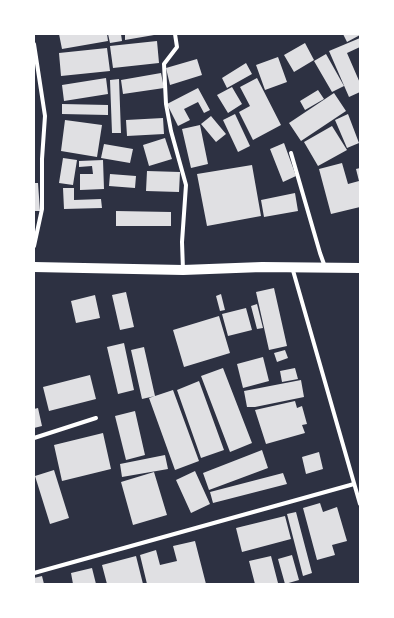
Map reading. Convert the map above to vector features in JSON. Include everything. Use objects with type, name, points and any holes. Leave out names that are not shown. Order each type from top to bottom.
[{"type":"main road","points":[[34,267],[184,270],[292,267],[360,268]]},
{"type":"street","points":[[175,34],[177,47],[164,64],[166,104],[171,131],[186,185],[182,242],[184,270]]},
{"type":"street","points":[[34,44],[45,116],[42,159],[42,209],[34,246]]},
{"type":"street","points":[[290,153],[320,253],[326,267]]},
{"type":"street","points":[[292,267],[360,504]]},
{"type":"street","points":[[34,438],[96,418]]},
{"type":"street","points":[[34,573],[354,484]]},
{"type":"building","points":[[59,34],[107,34],[108,41],[62,49]]},
{"type":"building","points":[[108,34],[121,34],[122,41],[110,43]]},
{"type":"building","points":[[125,34],[153,34],[154,35],[125,40]]},
{"type":"building","points":[[343,34],[360,34],[360,35],[347,42]]},
{"type":"building","points":[[360,38],[360,47],[347,53],[360,83],[360,92],[349,97],[329,51]]},
{"type":"building","points":[[157,41],[159,63],[113,68],[110,46]]},
{"type":"building","points":[[305,43],[314,60],[294,72],[284,55]]},
{"type":"building","points":[[107,48],[110,71],[61,76],[59,53]]},
{"type":"building","points":[[326,54],[344,86],[332,92],[314,61]]},
{"type":"building","points":[[278,57],[287,82],[265,90],[256,65]]},
{"type":"building","points":[[197,59],[202,75],[170,85],[166,68]]},
{"type":"building","points":[[246,63],[252,74],[227,88],[222,78]]},
{"type":"building","points":[[161,73],[164,88],[123,94],[121,80]]},
{"type":"building","points":[[106,78],[108,94],[64,101],[62,85]]},
{"type":"building","points":[[257,78],[281,125],[253,140],[239,112],[250,106],[240,87]]},
{"type":"building","points":[[119,79],[121,133],[112,133],[110,80]]},
{"type":"building","points":[[232,87],[242,104],[228,113],[217,95]]},
{"type":"building","points":[[198,88],[210,110],[204,113],[198,102],[184,109],[190,120],[178,126],[167,104]]},
{"type":"building","points":[[318,90],[324,99],[305,110],[300,101]]},
{"type":"building","points":[[334,93],[346,111],[301,141],[289,123]]},
{"type":"building","points":[[62,104],[108,105],[108,115],[62,114]]},
{"type":"building","points":[[235,114],[250,146],[238,152],[223,120]]},
{"type":"building","points":[[348,114],[359,143],[347,148],[335,120]]},
{"type":"building","points":[[211,116],[226,134],[216,142],[201,124]]},
{"type":"building","points":[[163,118],[164,134],[127,136],[126,120]]},
{"type":"building","points":[[65,120],[102,125],[97,157],[61,151]]},
{"type":"building","points":[[200,125],[208,164],[191,168],[182,129]]},
{"type":"building","points":[[332,126],[347,150],[318,166],[304,142]]},
{"type":"building","points":[[165,138],[172,159],[149,166],[143,145]]},
{"type":"building","points":[[284,143],[296,176],[283,182],[270,149]]},
{"type":"building","points":[[104,144],[133,149],[130,163],[101,158]]},
{"type":"building","points":[[63,158],[77,160],[73,185],[59,183]]},
{"type":"building","points":[[103,160],[104,189],[80,190],[80,174],[93,174],[92,166],[79,167],[79,161]]},
{"type":"building","points":[[342,163],[348,184],[359,181],[356,169],[360,168],[360,207],[331,214],[319,169]]},
{"type":"building","points":[[252,165],[261,216],[207,226],[197,174]]},
{"type":"building","points":[[147,171],[180,172],[179,192],[146,191]]},
{"type":"building","points":[[110,174],[136,176],[135,188],[109,186]]},
{"type":"building","points":[[34,183],[38,183],[40,211],[34,211]]},
{"type":"building","points":[[63,188],[74,188],[74,200],[101,199],[102,208],[64,209]]},
{"type":"building","points":[[295,193],[298,211],[264,217],[261,200]]},
{"type":"building","points":[[116,211],[171,212],[171,226],[116,226]]},
{"type":"building","points":[[274,288],[287,346],[269,350],[256,292]]},
{"type":"building","points":[[126,292],[134,327],[120,330],[112,295]]},
{"type":"building","points":[[221,294],[225,310],[220,311],[216,296]]},
{"type":"building","points":[[95,295],[100,318],[76,323],[71,301]]},
{"type":"building","points":[[257,304],[263,328],[257,329],[251,306]]},
{"type":"building","points":[[246,308],[252,330],[228,336],[222,314]]},
{"type":"building","points":[[219,316],[230,353],[184,367],[173,330]]},
{"type":"building","points":[[124,343],[134,390],[118,394],[107,347]]},
{"type":"building","points":[[144,347],[155,396],[142,399],[131,350]]},
{"type":"building","points":[[285,350],[288,358],[277,362],[274,353]]},
{"type":"building","points":[[263,357],[269,381],[243,388],[237,364]]},
{"type":"building","points":[[223,368],[252,443],[230,452],[201,376]]},
{"type":"building","points":[[295,368],[298,379],[282,382],[280,371]]},
{"type":"building","points":[[90,375],[96,399],[49,411],[43,387]]},
{"type":"building","points":[[301,380],[304,397],[255,407],[247,407],[244,391]]},
{"type":"building","points":[[199,381],[224,450],[201,458],[177,390]]},
{"type":"building","points":[[173,390],[199,461],[175,470],[149,398]]},
{"type":"building","points":[[295,401],[297,408],[302,406],[307,424],[302,425],[305,433],[266,444],[255,410]]},
{"type":"building","points":[[38,408],[42,426],[34,428],[34,409]]},
{"type":"building","points":[[135,411],[145,455],[126,460],[115,416]]},
{"type":"building","points":[[103,433],[111,469],[62,481],[54,445]]},
{"type":"building","points":[[262,450],[268,468],[209,490],[203,473]]},
{"type":"building","points":[[319,452],[323,469],[306,474],[302,457]]},
{"type":"building","points":[[165,455],[168,469],[122,477],[120,464]]},
{"type":"building","points":[[54,470],[69,518],[50,524],[35,476]]},
{"type":"building","points":[[195,471],[210,504],[191,513],[176,480]]},
{"type":"building","points":[[154,472],[167,515],[133,525],[121,482]]},
{"type":"building","points":[[283,473],[287,484],[213,503],[210,492]]},
{"type":"building","points":[[320,503],[323,512],[337,507],[347,541],[332,545],[335,555],[317,560],[303,508]]},
{"type":"building","points":[[296,512],[312,573],[303,576],[287,514]]},
{"type":"building","points":[[285,516],[291,539],[242,552],[236,528]]},
{"type":"building","points":[[195,541],[206,584],[147,584],[140,555],[156,550],[160,565],[177,561],[173,546]]},
{"type":"building","points":[[292,555],[299,580],[285,584],[278,559]]},
{"type":"building","points":[[136,556],[143,584],[107,584],[102,565]]},
{"type":"building","points":[[271,556],[278,583],[255,584],[249,561]]},
{"type":"building","points":[[92,568],[96,584],[73,584],[71,573]]},
{"type":"building","points":[[42,576],[44,584],[34,584],[34,578]]}]
